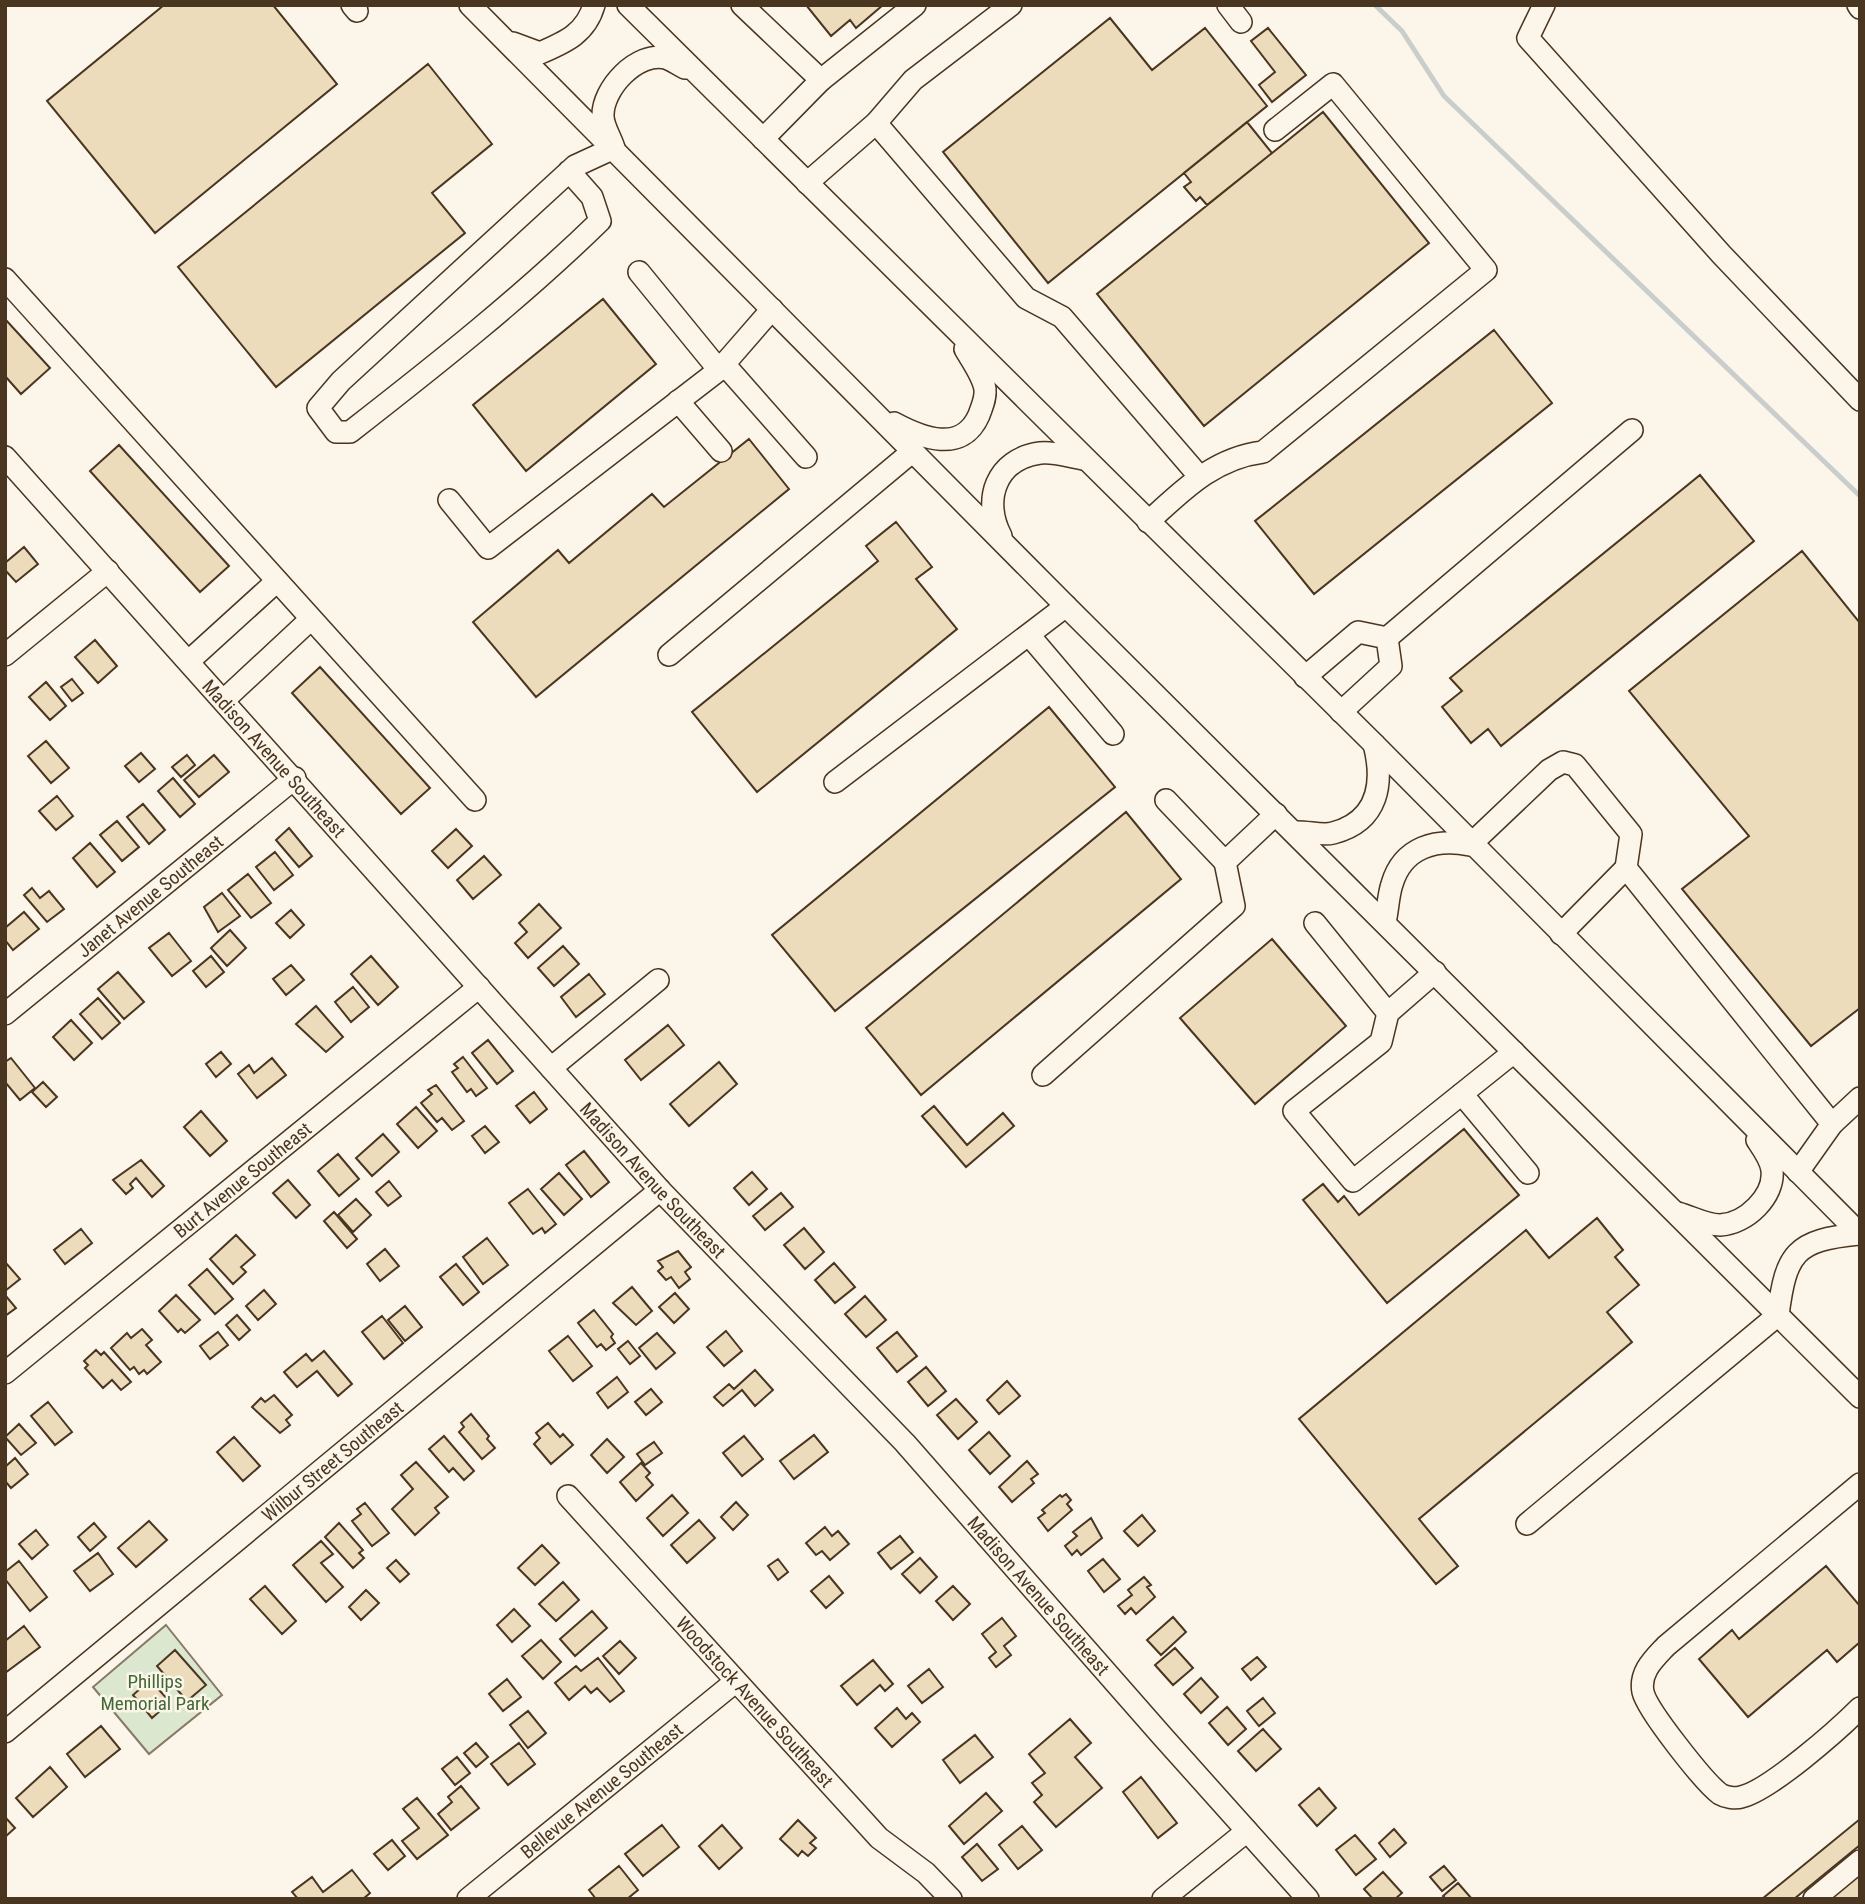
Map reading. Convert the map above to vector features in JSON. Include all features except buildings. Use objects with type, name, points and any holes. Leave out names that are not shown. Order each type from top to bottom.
[{"type":"street","points":[[470,5],[1066,606],[1860,1398]]},
{"type":"street","points":[[505,40],[540,53],[570,40],[589,21],[594,5]]},
{"type":"street","points":[[742,5],[821,80]]},
{"type":"street","points":[[763,139],[821,80],[915,5]]},
{"type":"street","points":[[807,183],[876,123],[913,80],[1011,5]]},
{"type":"street","points":[[1544,5],[1528,37],[1721,254],[1860,401]]},
{"type":"street","points":[[631,6],[1084,459],[1374,744],[1470,845],[1860,1234]]},
{"type":"street","points":[[614,148],[603,116],[610,92],[622,74],[645,61],[664,58],[697,74]]},
{"type":"street","points":[[1148,522],[1199,476],[1238,455],[1263,452],[1486,270],[1334,83],[1275,130]]},
{"type":"street","points":[[876,123],[1027,298],[1062,317],[1199,476]]},
{"type":"street","points":[[569,171],[592,197],[600,221],[560,260],[414,382],[350,432],[336,432],[318,408],[341,381],[569,171],[614,148]]},
{"type":"street","points":[[639,272],[806,457]]},
{"type":"street","points":[[5,279],[475,800]]},
{"type":"street","points":[[449,500],[488,548],[722,367],[772,309]]},
{"type":"street","points":[[874,412],[921,437],[940,441],[966,432],[976,422],[985,399],[985,385],[954,328]]},
{"type":"street","points":[[678,401],[721,450]]},
{"type":"street","points":[[1387,638],[1632,430]]},
{"type":"street","points":[[669,655],[913,451]]},
{"type":"street","points":[[1005,543],[991,518],[994,488],[1003,473],[1019,458],[1041,452],[1084,459]]},
{"type":"street","name":"Madison Avenue Southeast","points":[[5,457],[295,778],[660,1190],[905,1443],[1308,1899]]},
{"type":"street","points":[[5,655],[108,571]]},
{"type":"street","points":[[188,661],[277,581]]},
{"type":"street","points":[[835,782],[1066,606]]},
{"type":"street","points":[[224,700],[311,619]]},
{"type":"street","points":[[1305,677],[1358,632],[1387,638]]},
{"type":"street","points":[[1029,635],[1113,734]]},
{"type":"street","points":[[1341,712],[1391,666],[1387,638]]},
{"type":"street","points":[[1294,832],[1334,833],[1360,819],[1373,806],[1380,769],[1374,744]]},
{"type":"street","points":[[1470,845],[1549,770],[1563,762],[1575,765],[1632,834],[1626,867],[1561,934]]},
{"type":"street","name":"Janet Avenue Southeast","points":[[5,1014],[295,778]]},
{"type":"street","points":[[1043,1075],[1234,906],[1225,862],[1166,800]]},
{"type":"street","points":[[1225,862],[1276,814]]},
{"type":"street","points":[[1385,922],[1396,872],[1406,860],[1432,843],[1448,840],[1470,845]]},
{"type":"street","points":[[1626,867],[1832,1124]]},
{"type":"street","points":[[1315,923],[1388,1013]]},
{"type":"street","points":[[1435,972],[1388,1013],[1381,1042],[1294,1111],[1353,1181],[1514,1052]]},
{"type":"street","points":[[551,1068],[658,980]]},
{"type":"street","name":"Burt Avenue Southeast","points":[[5,1373],[479,987]]},
{"type":"street","points":[[1462,1094],[1528,1173]]},
{"type":"street","points":[[1798,1171],[1832,1124],[1860,1097]]},
{"type":"street","points":[[1673,1211],[1707,1223],[1733,1223],[1753,1211],[1765,1198],[1772,1182],[1772,1167],[1743,1115]]},
{"type":"street","name":"Wilbur Street Southeast","points":[[5,1732],[660,1190]]},
{"type":"street","points":[[1527,1524],[1778,1315],[1784,1274],[1799,1253],[1827,1237],[1860,1234]]},
{"type":"street","points":[[1858,1489],[1666,1646],[1646,1668],[1643,1692],[1657,1717],[1708,1782],[1723,1796],[1740,1798],[1767,1784],[1860,1708]]},
{"type":"street","name":"Woodstock Avenue Southeast","points":[[568,1496],[879,1838],[926,1873],[951,1899]]},
{"type":"street","name":"Bellevue Avenue Southeast","points":[[468,1899],[735,1682]]},
{"type":"street","points":[[1163,1899],[1247,1831]]},
{"type":"street","points":[[1814,1899],[1860,1861]]},
{"type":"green space","name":"Phillips Memorial Park","points":[[166,1625],[222,1695],[149,1754],[93,1687]]},
{"type":"waterway","points":[[1375,5],[1402,31],[1444,96],[1860,496]]}]
